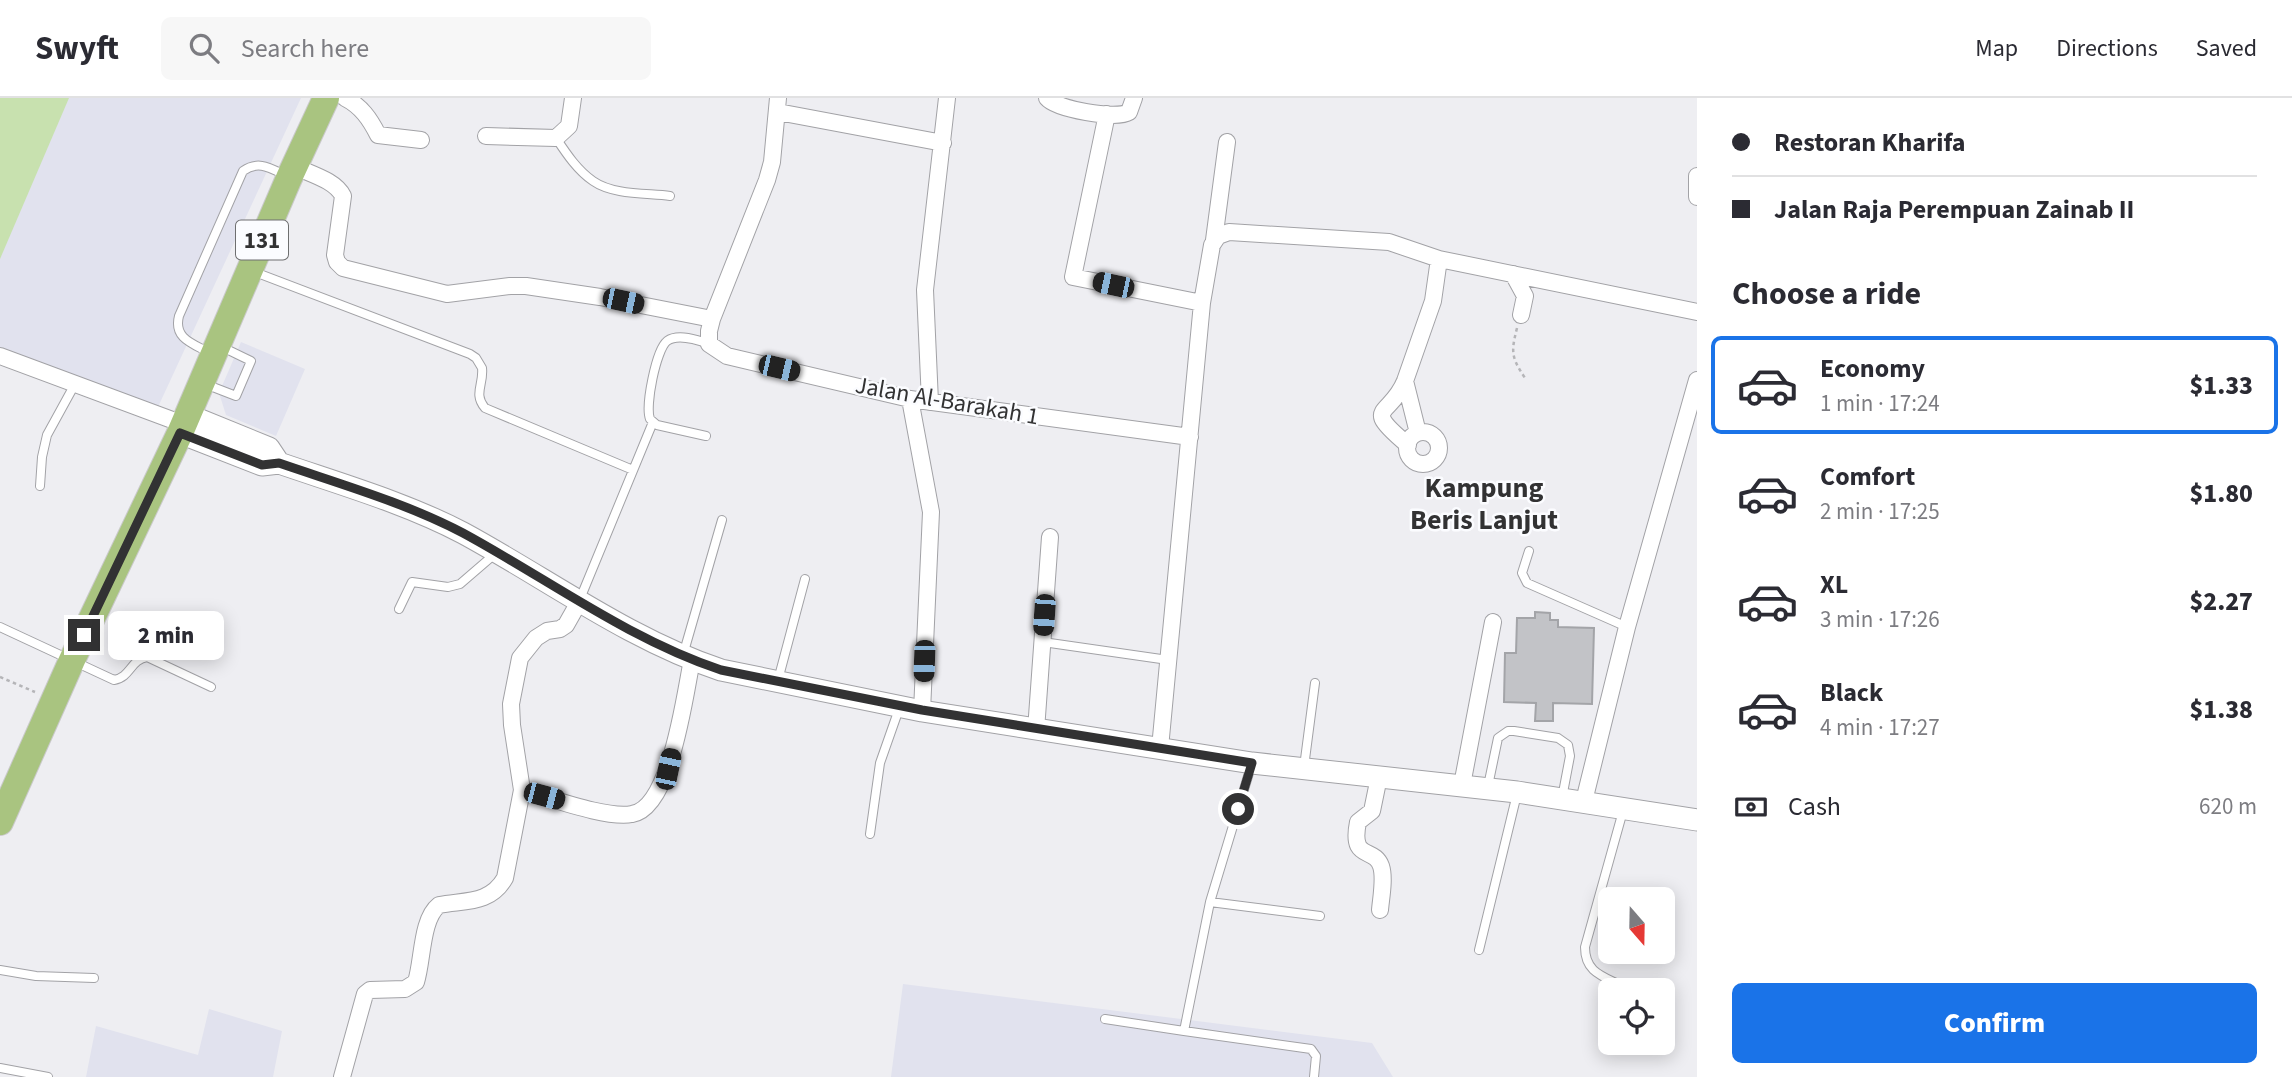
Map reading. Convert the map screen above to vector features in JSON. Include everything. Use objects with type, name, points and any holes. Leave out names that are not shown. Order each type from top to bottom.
[{"type":"main road","name":"131","points":[[0,822],[72,660],[184,424],[326,98]]},
{"type":"street","points":[[345,98],[364,112],[378,135],[421,140]]},
{"type":"street","points":[[486,136],[556,138],[569,126],[573,98]]},
{"type":"street","points":[[930,402],[925,290],[947,98]]},
{"type":"street","points":[[1046,98],[1057,106],[1124,115],[1132,107],[1134,98]]},
{"type":"street","points":[[709,344],[712,319],[760,204],[767,180],[772,162],[778,105],[943,143]]},
{"type":"street","points":[[1107,114],[1073,277],[1202,303]]},
{"type":"street","points":[[1160,748],[1202,303],[1214,240],[1227,142]]},
{"type":"street","points":[[292,172],[335,185],[341,192],[343,196],[335,255],[343,268],[447,294],[526,286],[600,296],[712,319]]},
{"type":"street","points":[[1697,176],[1697,197]]},
{"type":"street","points":[[1214,240],[1229,232],[1389,242],[1439,259],[1697,312]]},
{"type":"street","points":[[1405,381],[1413,439],[1386,427],[1382,416],[1383,410],[1401,391],[1405,381],[1433,301],[1439,259]]},
{"type":"street","points":[[1513,274],[1525,296],[1521,315]]},
{"type":"street","name":"Jalan Al-Barakah 1","points":[[709,344],[727,356],[910,399],[1190,437]]},
{"type":"street","points":[[0,356],[184,424],[269,449],[279,463],[415,512],[462,533],[579,602],[687,658],[721,670],[777,683],[1036,730],[1252,763],[1562,798],[1697,820]]},
{"type":"street","points":[[1584,801],[1628,627],[1697,380]]},
{"type":"street","points":[[910,399],[931,512],[922,710]]},
{"type":"street","points":[[1036,730],[1050,537]]},
{"type":"street","points":[[342,1077],[365,994],[370,990],[405,989],[416,982],[433,909],[439,905],[486,898],[499,889],[505,878],[522,790],[511,704],[520,659],[536,638],[566,625],[579,602]]},
{"type":"street","points":[[1462,785],[1493,622]]},
{"type":"street","points":[[522,790],[611,814],[638,813],[647,806],[668,769],[687,658]]},
{"type":"street","points":[[1379,777],[1373,807],[1359,822],[1356,839],[1359,847],[1382,866],[1380,910]]},
{"type":"lane","points":[[556,138],[573,162],[593,181],[609,188],[670,196]]},
{"type":"lane","points":[[201,383],[236,396],[251,361],[183,338],[177,328],[178,316],[243,171],[254,165],[261,165],[292,172]]},
{"type":"lane","points":[[250,270],[470,354],[482,368],[478,397],[485,408],[633,470]]},
{"type":"lane","points":[[579,602],[653,422],[647,408],[659,354],[665,342],[692,338],[709,344]]},
{"type":"lane","points":[[40,486],[41,457],[47,435],[75,384]]},
{"type":"lane","points":[[653,422],[706,436]]},
{"type":"lane","points":[[687,658],[722,520]]},
{"type":"lane","points":[[1529,551],[1522,573],[1527,583],[1628,627]]},
{"type":"lane","points":[[399,610],[412,582],[448,587],[460,584],[496,553]]},
{"type":"lane","points":[[777,683],[805,579]]},
{"type":"lane","points":[[0,627],[114,680],[125,676],[136,661],[147,657],[211,687]]},
{"type":"lane","points":[[1042,642],[1168,660]]},
{"type":"lane","points":[[1304,769],[1315,683]]},
{"type":"lane","points":[[870,834],[880,763],[900,706]]},
{"type":"lane","points":[[1487,788],[1498,738],[1508,731],[1514,731],[1558,738],[1568,745],[1570,757],[1562,798]]},
{"type":"lane","points":[[1184,1031],[1210,902],[1252,763]]},
{"type":"lane","points":[[1479,950],[1517,792]]},
{"type":"lane","points":[[1606,978],[1592,971],[1585,958],[1585,947],[1624,808]]},
{"type":"lane","points":[[1210,902],[1320,916]]},
{"type":"lane","points":[[0,970],[36,976],[94,978]]},
{"type":"lane","points":[[1105,1018],[1311,1049],[1316,1056],[1314,1077]]},
{"type":"lane","points":[[0,1068],[48,1077]]},
{"type":"path","points":[[1521,315],[1512,353],[1514,362],[1525,378]]},
{"type":"path","points":[[0,677],[54,701]]},
{"type":"shaded area","points":[[0,98],[301,98],[158,407],[0,348]]},
{"type":"shaded area","points":[[241,342],[305,369],[276,436],[226,415],[219,393]]},
{"type":"shaded area","points":[[903,984],[1372,1043],[1393,1077],[891,1077]]},
{"type":"shaded area","points":[[209,1009],[282,1031],[273,1077],[86,1077],[96,1026],[198,1055]]},
{"type":"green space","points":[[0,98],[69,98],[0,259]]},
{"type":"building","points":[[1535,612],[1550,613],[1550,620],[1558,620],[1558,627],[1594,628],[1592,704],[1553,703],[1553,721],[1535,721],[1536,703],[1504,702],[1505,653],[1516,653],[1517,618],[1535,618]]},
{"type":"district","name":"Kampung Beris Lanjut","points":[[1484,504]]},
{"type":"route","points":[[84,635],[180,433],[262,465],[279,463],[415,512],[462,533],[579,602],[692,660],[721,670],[777,683],[1036,730],[1252,763],[1238,809]]}]
